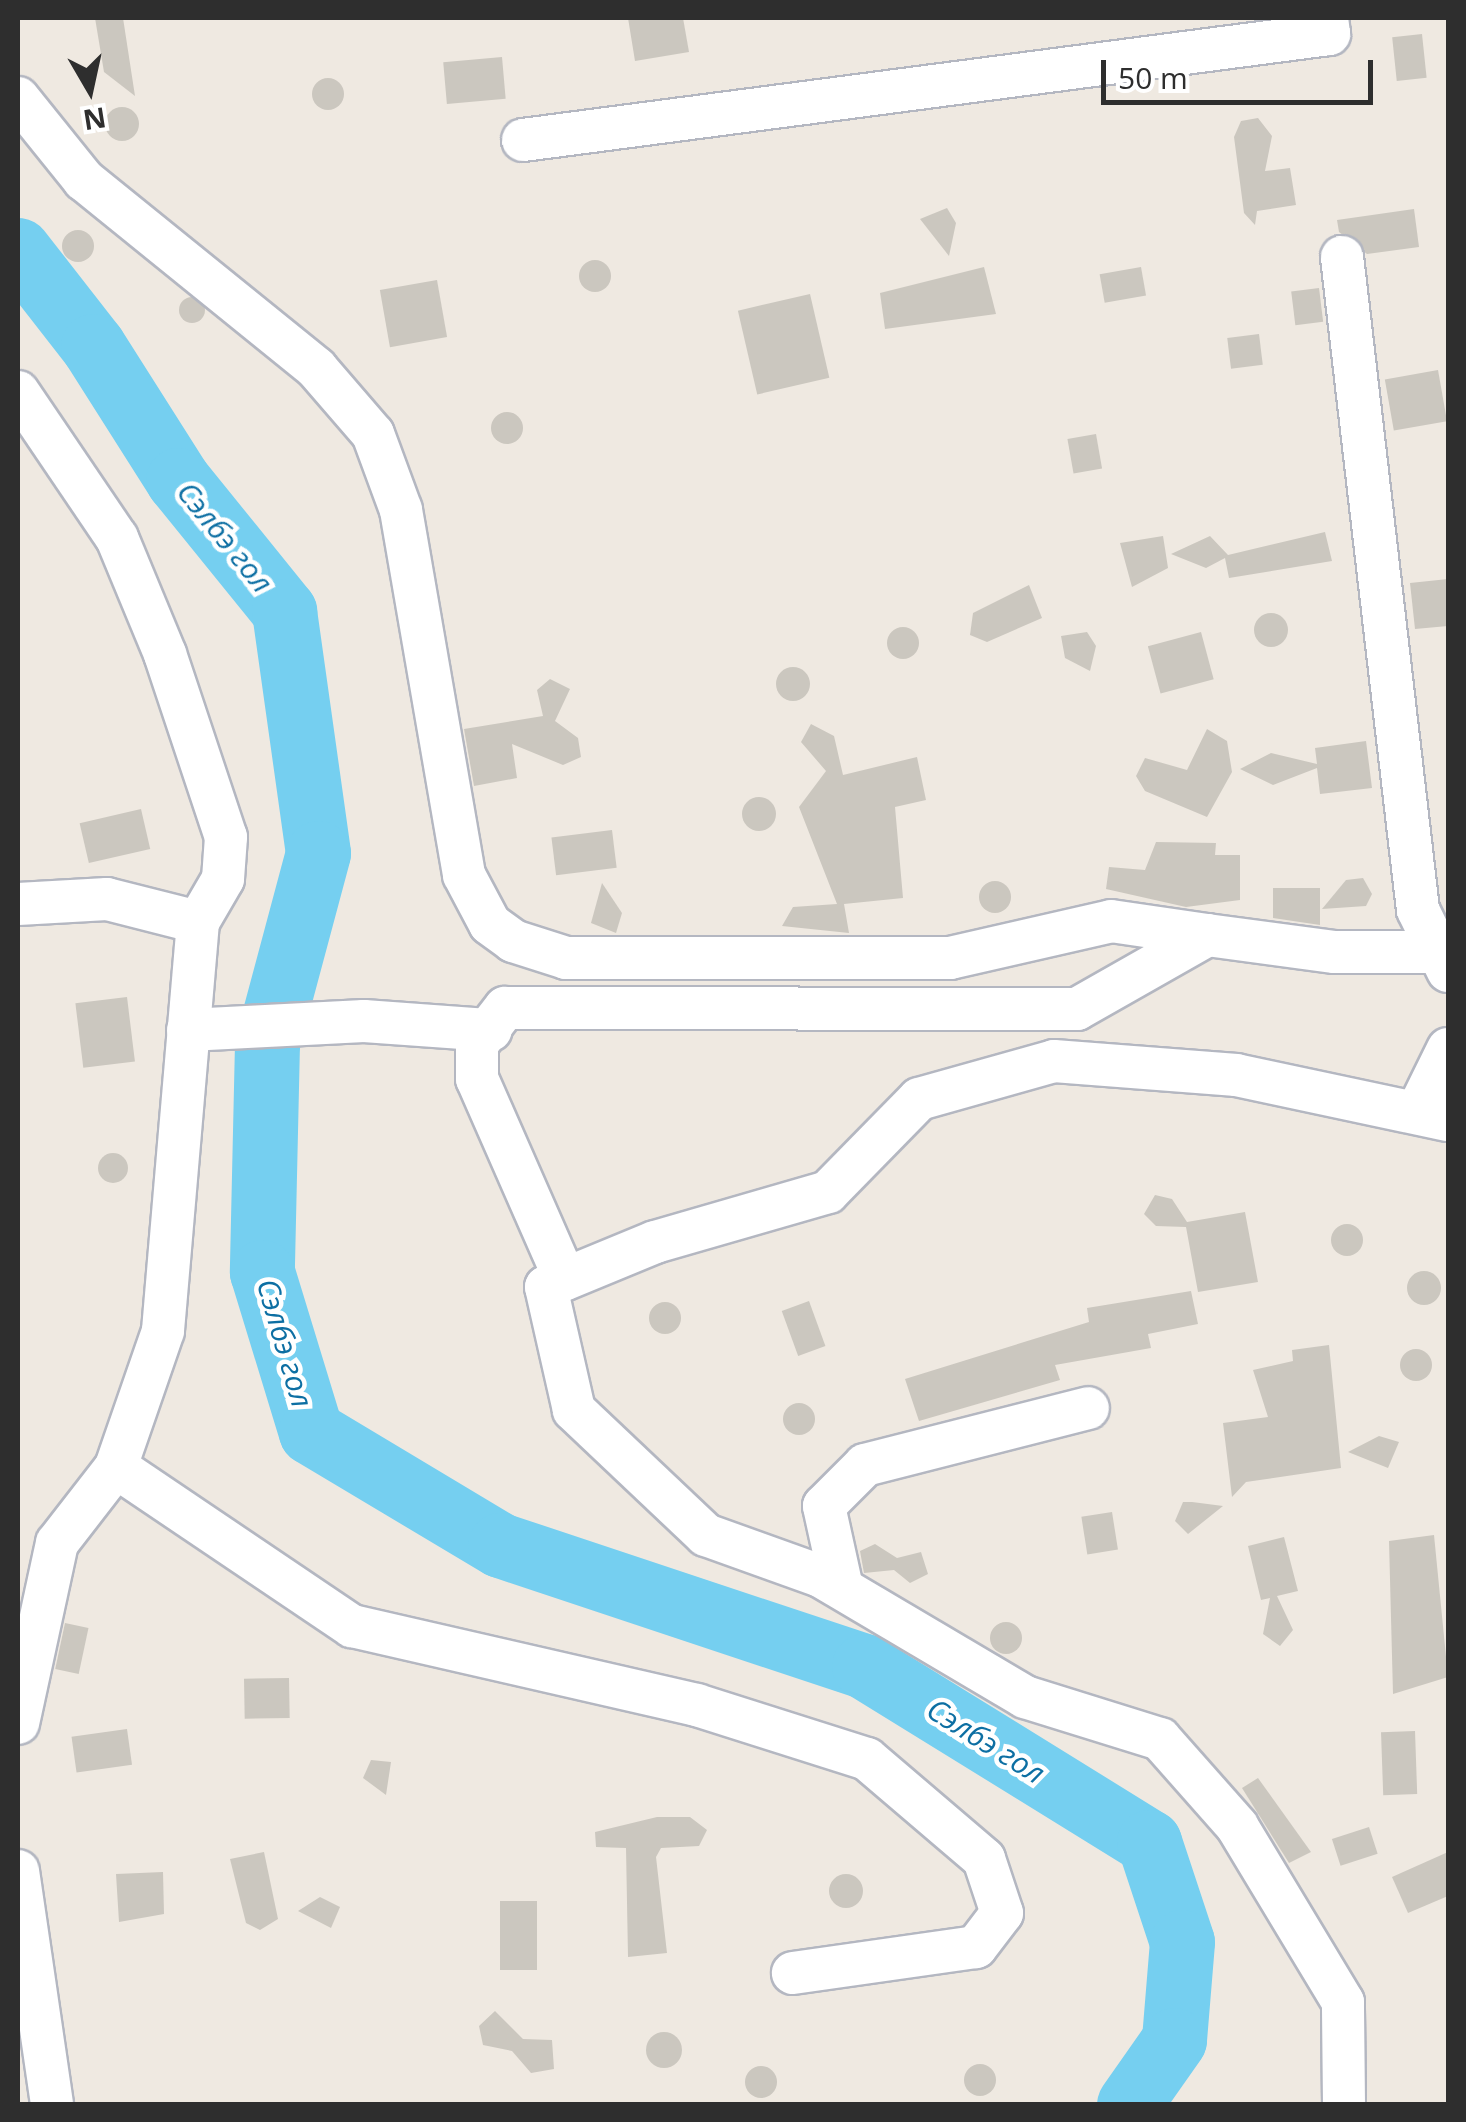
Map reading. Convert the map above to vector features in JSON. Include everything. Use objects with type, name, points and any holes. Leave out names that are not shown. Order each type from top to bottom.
[{"type":"street","points":[[523,140],[1329,34],[1327,18]]},
{"type":"street","points":[[18,98],[84,180],[316,368],[373,434],[401,510],[464,875],[502,932],[566,958],[950,958],[1111,921],[1335,952],[1443,962]]},
{"type":"street","points":[[1342,258],[1418,910],[1443,962]]},
{"type":"street","points":[[18,392],[117,538],[166,654],[226,837],[223,880],[198,922],[163,1330],[116,1467],[56,1543],[18,1723]]},
{"type":"street","points":[[18,904],[123,900],[198,922]]},
{"type":"street","points":[[565,1279],[476,1079],[477,1044],[505,1008],[528,1002],[1077,1009],[1207,935]]},
{"type":"street","points":[[188,1030],[364,1021],[491,1030]]},
{"type":"street","points":[[1344,2104],[1343,2002],[1237,1826],[1160,1739],[1025,1697],[842,1588],[706,1536],[574,1410],[546,1286],[654,1242],[828,1192],[920,1100],[1054,1061],[1236,1075],[1433,1115],[1448,1050]]},
{"type":"street","points":[[842,1588],[824,1506],[865,1466],[1088,1408]]},
{"type":"street","points":[[116,1467],[352,1626],[697,1705],[867,1758],[984,1860],[1002,1912],[976,1947],[794,1972]]},
{"type":"street","points":[[18,1871],[52,2104]]},
{"type":"building","points":[[95,18],[123,18],[135,96],[104,72]]},
{"type":"building","points":[[628,18],[683,18],[689,52],[635,61]]},
{"type":"building","points":[[1422,34],[1427,78],[1397,81],[1392,37]]},
{"type":"building","points":[[502,57],[506,99],[447,104],[443,62]]},
{"type":"building","points":[[328,78],[340,82],[344,94],[340,106],[328,110],[316,106],[312,94],[316,82]]},
{"type":"building","points":[[122,107],[134,112],[139,124],[134,136],[122,141],[110,136],[105,124],[110,112]]},
{"type":"building","points":[[1258,118],[1272,136],[1265,171],[1290,168],[1296,205],[1257,211],[1255,225],[1244,213],[1234,137],[1241,121]]},
{"type":"building","points":[[947,208],[956,223],[949,256],[920,219]]},
{"type":"building","points":[[1414,209],[1419,247],[1367,254],[1339,232],[1337,220]]},
{"type":"building","points":[[78,230],[89,235],[94,246],[89,257],[78,262],[67,257],[62,246],[67,235]]},
{"type":"building","points":[[595,260],[606,265],[611,276],[606,287],[595,292],[584,287],[579,276],[584,265]]},
{"type":"building","points":[[984,267],[996,314],[885,329],[880,293]]},
{"type":"building","points":[[1141,267],[1146,296],[1105,303],[1100,274]]},
{"type":"building","points":[[437,280],[447,337],[390,347],[380,290]]},
{"type":"building","points":[[1319,288],[1323,322],[1295,325],[1291,291]]},
{"type":"building","points":[[810,294],[829,378],[757,394],[738,311]]},
{"type":"building","points":[[192,297],[201,301],[205,310],[201,319],[192,323],[183,319],[179,310],[183,301]]},
{"type":"building","points":[[1259,334],[1263,365],[1231,369],[1227,338]]},
{"type":"building","points":[[1438,370],[1447,421],[1394,431],[1385,379]]},
{"type":"building","points":[[507,412],[519,416],[523,428],[519,440],[507,444],[495,440],[491,428],[495,416]]},
{"type":"building","points":[[1096,434],[1102,468],[1074,474],[1067,439]]},
{"type":"building","points":[[1325,532],[1332,561],[1229,578],[1225,558],[1206,568],[1171,554],[1210,536],[1228,555]]},
{"type":"building","points":[[1163,536],[1168,568],[1132,587],[1120,543]]},
{"type":"building","points":[[1448,579],[1448,626],[1415,629],[1410,583]]},
{"type":"building","points":[[1029,585],[1042,618],[987,642],[970,635],[973,613]]},
{"type":"building","points":[[1271,613],[1283,618],[1288,630],[1283,642],[1271,647],[1259,642],[1254,630],[1259,618]]},
{"type":"building","points":[[903,627],[914,632],[919,643],[914,654],[903,659],[892,654],[887,643],[892,632]]},
{"type":"building","points":[[1087,632],[1096,646],[1090,671],[1065,658],[1061,636]]},
{"type":"building","points":[[1201,632],[1214,679],[1161,694],[1148,646]]},
{"type":"building","points":[[793,667],[805,672],[810,684],[805,696],[793,701],[781,696],[776,684],[781,672]]},
{"type":"building","points":[[550,679],[570,689],[555,721],[578,738],[581,757],[563,765],[512,744],[517,778],[474,786],[464,729],[543,716],[537,690]]},
{"type":"building","points":[[811,724],[834,736],[843,775],[917,757],[926,800],[895,807],[903,898],[844,904],[849,933],[782,926],[793,907],[837,904],[799,807],[826,771],[801,742]]},
{"type":"building","points":[[1207,729],[1227,741],[1232,772],[1207,817],[1145,791],[1136,776],[1145,758],[1187,770]]},
{"type":"building","points":[[1366,741],[1372,788],[1320,794],[1317,768],[1273,785],[1240,769],[1271,753],[1317,764],[1315,748]]},
{"type":"building","points":[[759,797],[771,802],[776,814],[771,826],[759,831],[747,826],[742,814],[747,802]]},
{"type":"building","points":[[141,809],[150,849],[89,863],[80,823]]},
{"type":"building","points":[[612,830],[617,868],[556,875],[551,837]]},
{"type":"building","points":[[1156,842],[1216,843],[1215,855],[1240,855],[1240,900],[1186,907],[1106,889],[1109,867],[1145,870]]},
{"type":"building","points":[[1363,878],[1372,894],[1366,906],[1322,909],[1346,880]]},
{"type":"building","points":[[995,881],[1006,886],[1011,897],[1006,908],[995,913],[984,908],[979,897],[984,886]]},
{"type":"building","points":[[602,883],[622,913],[616,933],[591,923]]},
{"type":"building","points":[[1273,888],[1320,888],[1320,925],[1273,918]]},
{"type":"building","points":[[127,997],[135,1062],[83,1068],[75,1003]]},
{"type":"building","points":[[113,1153],[127,1162],[128,1168],[119,1182],[113,1183],[99,1174],[98,1168],[107,1154]]},
{"type":"building","points":[[1155,1195],[1172,1199],[1187,1222],[1245,1212],[1258,1282],[1198,1292],[1186,1227],[1156,1226],[1144,1214]]},
{"type":"building","points":[[1347,1224],[1358,1229],[1363,1240],[1358,1251],[1347,1256],[1336,1251],[1331,1240],[1336,1229]]},
{"type":"building","points":[[1424,1271],[1436,1276],[1441,1288],[1436,1300],[1424,1305],[1412,1300],[1407,1288],[1412,1276]]},
{"type":"building","points":[[1191,1291],[1198,1324],[1148,1334],[1151,1348],[1055,1365],[1060,1380],[919,1421],[905,1379],[1089,1322],[1087,1308]]},
{"type":"building","points":[[809,1301],[825,1346],[798,1356],[782,1311]]},
{"type":"building","points":[[665,1302],[676,1307],[681,1318],[676,1329],[665,1334],[654,1329],[649,1318],[654,1307]]},
{"type":"building","points":[[1329,1345],[1341,1468],[1246,1482],[1232,1497],[1223,1423],[1268,1417],[1253,1370],[1293,1361],[1292,1350]]},
{"type":"building","points":[[1416,1349],[1428,1353],[1432,1365],[1428,1377],[1416,1381],[1404,1377],[1400,1365],[1404,1353]]},
{"type":"building","points":[[799,1403],[810,1408],[815,1419],[810,1430],[799,1435],[788,1430],[783,1419],[788,1408]]},
{"type":"building","points":[[1379,1436],[1399,1442],[1388,1468],[1348,1452]]},
{"type":"building","points":[[1183,1502],[1223,1506],[1188,1534],[1175,1521]]},
{"type":"building","points":[[1112,1512],[1118,1550],[1087,1554],[1081,1517]]},
{"type":"building","points":[[1434,1535],[1448,1677],[1393,1694],[1389,1541]]},
{"type":"building","points":[[1284,1537],[1298,1591],[1277,1596],[1293,1630],[1280,1646],[1263,1634],[1270,1598],[1261,1600],[1248,1546]]},
{"type":"building","points":[[875,1544],[897,1558],[921,1552],[928,1574],[910,1583],[894,1570],[864,1573],[860,1551]]},
{"type":"building","points":[[1006,1622],[1017,1627],[1022,1638],[1017,1649],[1006,1654],[995,1649],[990,1638],[995,1627]]},
{"type":"building","points":[[65,1623],[88,1628],[79,1674],[55,1669]]},
{"type":"building","points":[[289,1678],[290,1718],[245,1719],[244,1679]]},
{"type":"building","points":[[127,1729],[132,1765],[77,1772],[72,1737]]},
{"type":"building","points":[[1415,1731],[1417,1794],[1383,1795],[1381,1732]]},
{"type":"building","points":[[371,1760],[391,1762],[386,1795],[363,1778]]},
{"type":"building","points":[[1258,1778],[1311,1852],[1289,1863],[1242,1788]]},
{"type":"building","points":[[657,1817],[690,1817],[707,1830],[699,1846],[661,1848],[656,1857],[667,1953],[628,1957],[626,1848],[596,1847],[595,1832]]},
{"type":"building","points":[[1369,1827],[1378,1854],[1341,1866],[1332,1839]]},
{"type":"building","points":[[264,1852],[278,1919],[260,1930],[246,1923],[230,1859]]},
{"type":"building","points":[[1448,1852],[1448,1896],[1408,1913],[1392,1877]]},
{"type":"building","points":[[163,1872],[164,1914],[119,1922],[116,1874]]},
{"type":"building","points":[[846,1874],[858,1879],[863,1891],[858,1903],[846,1908],[834,1903],[829,1891],[834,1879]]},
{"type":"building","points":[[320,1897],[340,1907],[331,1928],[298,1911]]},
{"type":"building","points":[[500,1901],[537,1901],[537,1970],[500,1970]]},
{"type":"building","points":[[495,2011],[523,2039],[552,2040],[554,2069],[531,2073],[512,2051],[483,2045],[479,2026]]},
{"type":"building","points":[[664,2032],[677,2037],[682,2050],[677,2063],[664,2068],[651,2063],[646,2050],[651,2037]]},
{"type":"building","points":[[980,2064],[991,2069],[996,2080],[991,2091],[980,2096],[969,2091],[964,2080],[969,2069]]},
{"type":"building","points":[[761,2066],[773,2070],[777,2082],[773,2094],[761,2098],[749,2094],[745,2082],[749,2070]]},
{"type":"waterway","name":"Сэлбэ гол","points":[[18,250],[93,346],[178,480],[284,611],[318,853],[267,1043],[262,1272],[311,1432],[500,1545],[864,1666],[1149,1842],[1182,1942],[1174,2040],[1129,2104]]}]
